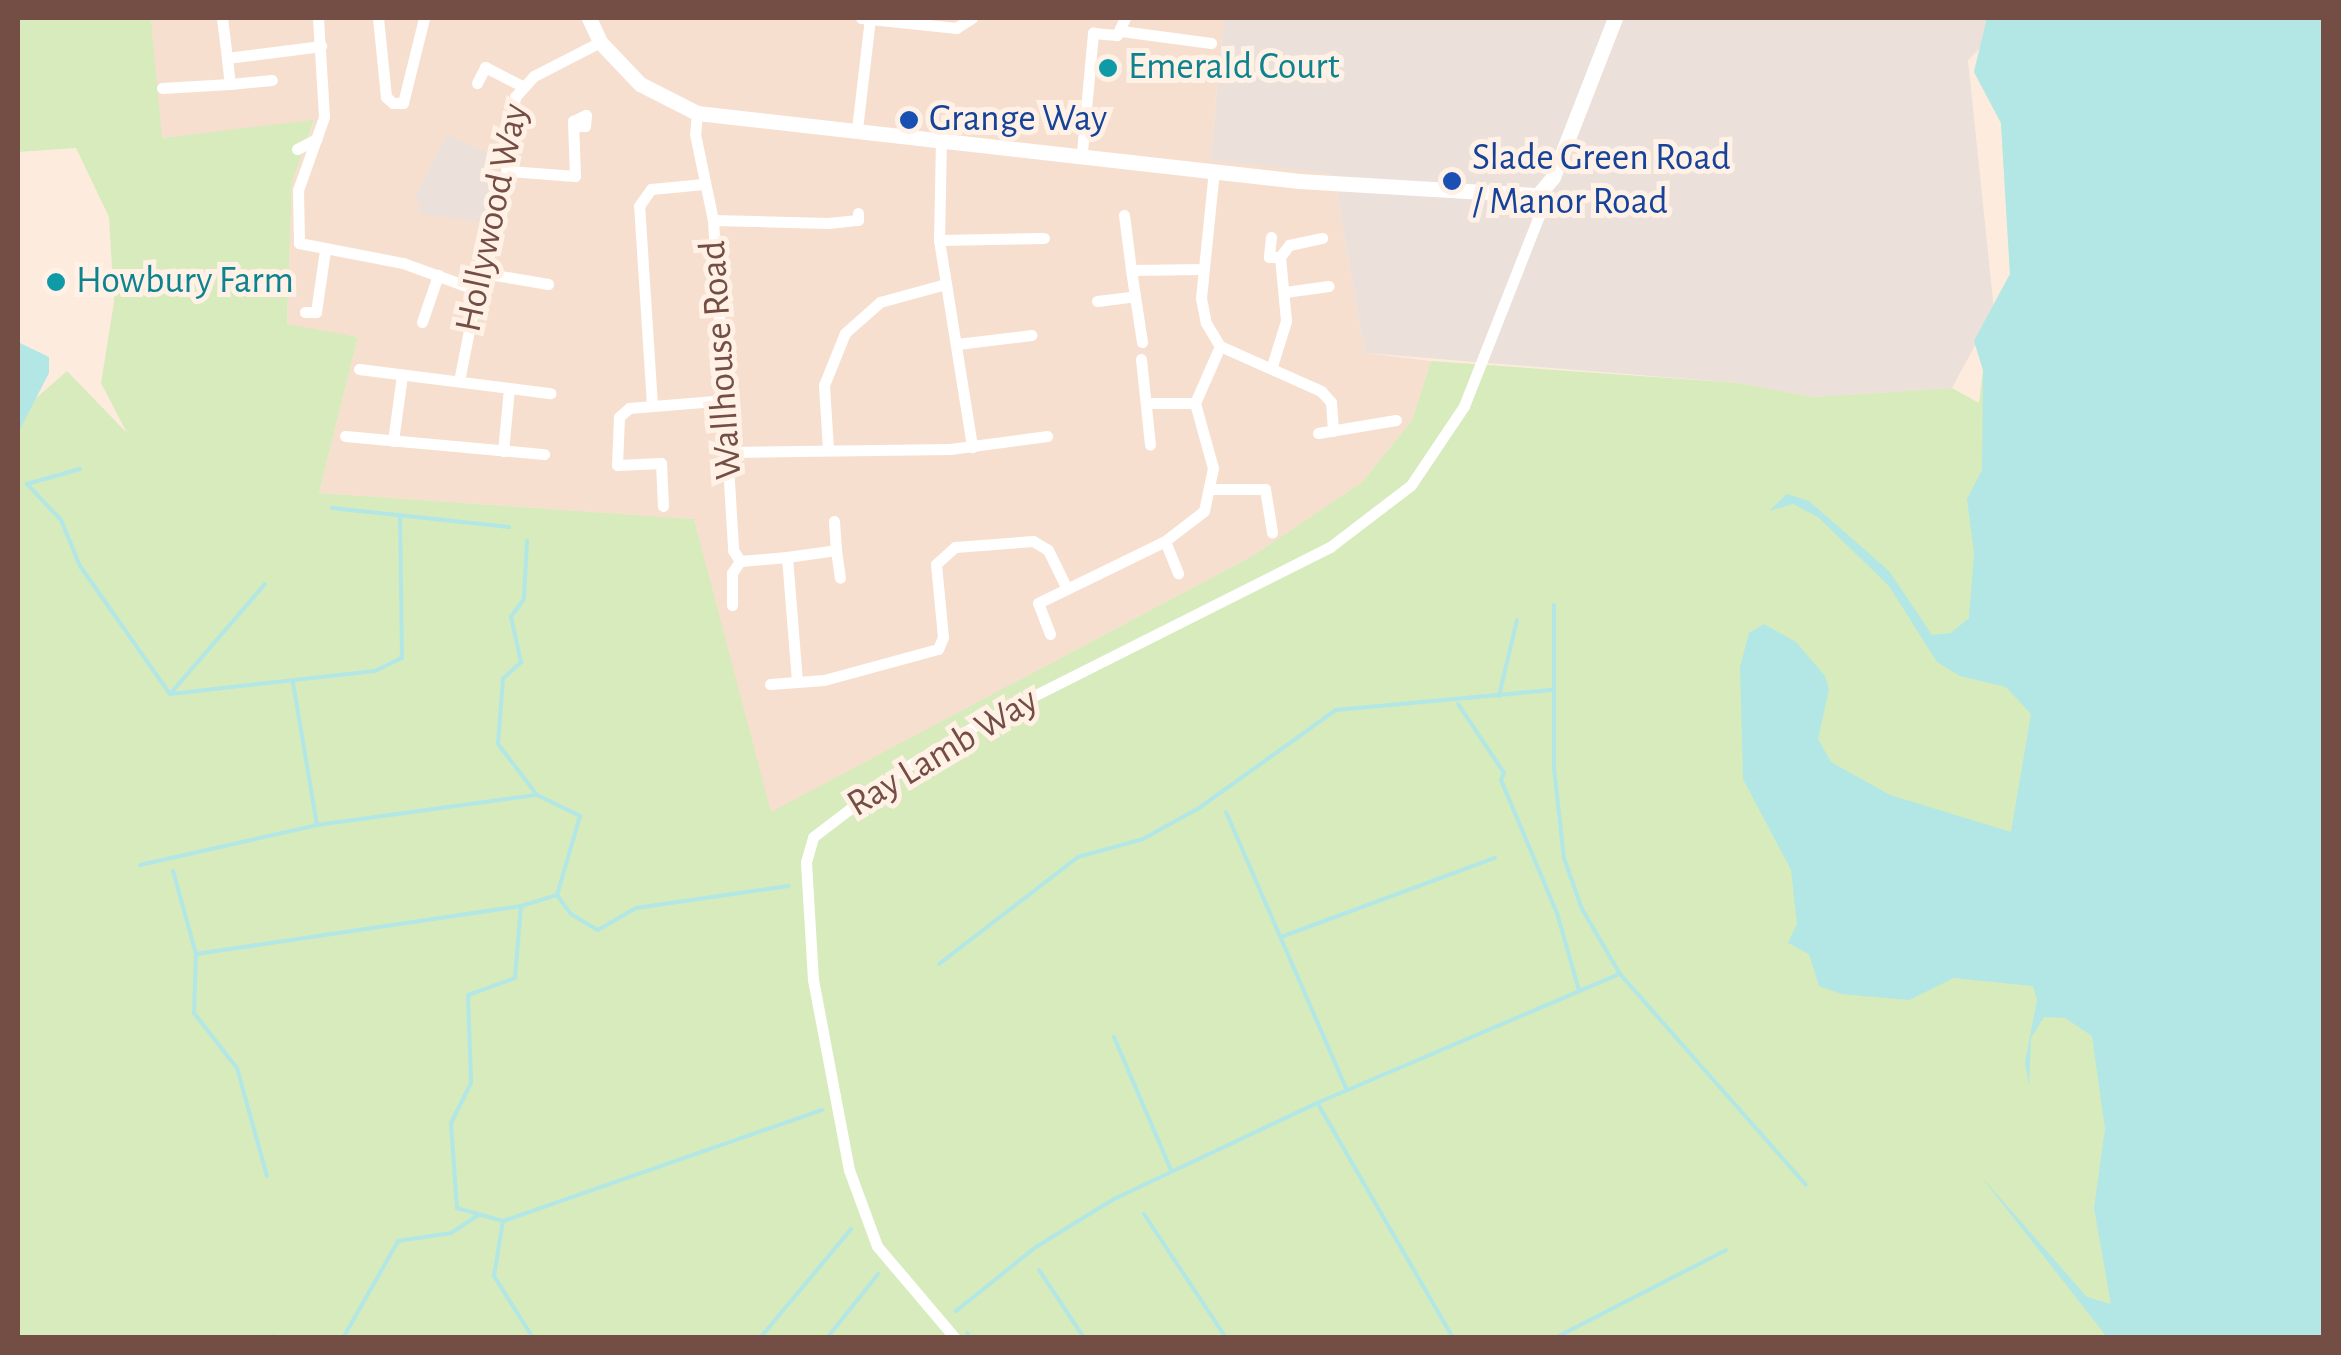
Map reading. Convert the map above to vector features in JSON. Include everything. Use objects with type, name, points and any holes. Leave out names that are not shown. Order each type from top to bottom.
[{"type":"street","points":[[222,18],[230,84]]},
{"type":"street","points":[[318,18],[324,117],[298,186],[297,237],[301,245],[386,259],[477,290]]},
{"type":"street","points":[[378,18],[386,97],[393,103],[403,103],[424,18]]},
{"type":"street","points":[[588,18],[600,42],[640,84],[697,113],[1082,152],[1345,185],[1538,195],[1553,177],[1615,18]]},
{"type":"street","points":[[861,18],[956,28],[972,18]]},
{"type":"street","points":[[858,129],[870,18]]},
{"type":"street","points":[[1121,31],[1125,18]]},
{"type":"street","points":[[1082,152],[1093,33],[1121,31],[1210,42]]},
{"type":"street","name":"Hollywood Way","points":[[459,381],[477,290],[509,171],[510,114],[522,86],[600,42]]},
{"type":"street","points":[[227,58],[321,46]]},
{"type":"street","points":[[477,84],[487,62],[522,86]]},
{"type":"street","points":[[162,88],[272,80]]},
{"type":"street","name":"Wallhouse Road","points":[[697,113],[712,220],[727,400],[733,550],[740,561],[732,574],[732,605]]},
{"type":"street","points":[[509,171],[575,180],[576,126]]},
{"type":"street","points":[[940,138],[939,240],[972,447]]},
{"type":"street","points":[[297,149],[317,139]]},
{"type":"street","points":[[1214,170],[1203,269],[1206,323],[1220,346],[1272,366],[1331,402],[1334,431]]},
{"type":"street","points":[[652,406],[639,206],[651,190],[704,184]]},
{"type":"street","name":"Ray Lamb Way","points":[[956,1338],[877,1246],[849,1170],[813,980],[806,862],[812,836],[898,772],[982,722],[1330,547],[1410,485],[1441,447],[1487,352],[1538,216],[1538,195]]},
{"type":"street","points":[[1124,215],[1142,342]]},
{"type":"street","points":[[712,220],[858,220]]},
{"type":"street","points":[[1271,237],[1269,256],[1280,257]]},
{"type":"street","points":[[939,240],[1044,238]]},
{"type":"street","points":[[1272,366],[1286,322],[1280,257],[1288,245],[1322,238]]},
{"type":"street","points":[[305,312],[316,312],[325,250]]},
{"type":"street","points":[[1131,270],[1203,269]]},
{"type":"street","points":[[483,274],[548,284]]},
{"type":"street","points":[[422,322],[438,275]]},
{"type":"street","points":[[828,449],[824,385],[844,333],[880,302],[946,284]]},
{"type":"street","points":[[1285,292],[1329,286]]},
{"type":"street","points":[[1097,301],[1135,296]]},
{"type":"street","points":[[957,344],[1032,336]]},
{"type":"street","points":[[1050,634],[1038,603],[1192,526],[1212,490],[1195,403],[1220,346]]},
{"type":"street","points":[[1141,359],[1150,445]]},
{"type":"street","name":"Hollywood Way","points":[[359,369],[550,393]]},
{"type":"street","points":[[393,441],[402,374]]},
{"type":"street","name":"Hollywood Way","points":[[503,450],[509,389]]},
{"type":"street","points":[[664,506],[661,463],[617,464],[619,416],[629,408],[727,400]]},
{"type":"street","points":[[1148,402],[1195,403]]},
{"type":"street","points":[[1318,433],[1396,420]]},
{"type":"street","points":[[345,436],[544,454]]},
{"type":"street","points":[[728,452],[972,447],[1047,436]]},
{"type":"street","points":[[1212,490],[1265,489],[1272,532]]},
{"type":"street","points":[[834,520],[840,578]]},
{"type":"street","points":[[770,684],[897,664],[938,650],[944,637],[936,564],[955,547],[1033,540],[1048,550],[1067,588]]},
{"type":"street","points":[[1165,541],[1178,573]]},
{"type":"street","points":[[740,561],[836,550]]},
{"type":"street","points":[[787,557],[796,682]]},
{"type":"shaded area","points":[[151,18],[1224,18],[1210,159],[1333,174],[1365,353],[1431,361],[1412,420],[1362,482],[1254,555],[770,813],[694,519],[319,493],[358,337],[287,325],[292,183],[314,121],[161,138]]},
{"type":"shaded area","points":[[1224,18],[2011,18],[1968,60],[1994,310],[1952,388],[1813,397],[1739,383],[1365,353],[1333,174],[1210,160]]},
{"type":"shaded area","points":[[447,134],[491,155],[486,223],[417,213],[421,205],[413,201]]},
{"type":"green space","points":[[18,18],[151,18],[162,138],[314,120],[292,183],[287,324],[358,337],[319,493],[694,519],[771,812],[1254,555],[1362,482],[1412,420],[1431,361],[1739,383],[1813,397],[1952,388],[1979,403],[1983,370],[1974,341],[2010,274],[2001,123],[1974,72],[1987,18],[2254,1337],[18,1337],[18,414],[67,371],[127,433],[101,383],[114,302],[109,217],[76,148],[18,152]]},
{"type":"water","points":[[1987,18],[2323,18],[2323,1337],[2107,1337],[1980,1175],[2087,1297],[2111,1304],[2094,1208],[2105,1129],[2092,1036],[2065,1018],[2044,1017],[2031,1038],[2029,1086],[2025,1062],[2037,1000],[2033,986],[1954,978],[1909,1000],[1841,994],[1819,986],[1809,954],[1788,943],[1797,924],[1791,870],[1743,779],[1740,667],[1749,633],[1764,624],[1796,642],[1825,676],[1829,689],[1818,739],[1831,762],[1890,795],[2011,832],[2031,714],[2006,687],[1960,676],[1937,662],[1889,586],[1818,517],[1793,504],[1769,511],[1787,494],[1809,501],[1889,571],[1932,635],[1951,633],[1969,618],[1974,553],[1967,499],[1982,470],[1983,370],[1974,341],[2010,274],[2001,123],[1974,72]]},
{"type":"water","points":[[18,342],[49,357],[49,373],[18,433]]},
{"type":"waterway","points":[[80,469],[27,484],[61,520],[80,566],[170,694],[375,671],[402,658],[400,515]]},
{"type":"waterway","points":[[332,508],[509,527]]},
{"type":"waterway","points":[[527,541],[524,599],[511,617],[521,662],[503,679],[498,744],[537,795],[580,816],[557,895],[571,914],[598,930],[636,908],[788,886]]},
{"type":"waterway","points":[[170,694],[265,584]]},
{"type":"waterway","points":[[1554,605],[1554,768],[1564,858],[1582,909],[1620,974],[1806,1185]]},
{"type":"waterway","points":[[1499,696],[1517,620]]},
{"type":"waterway","points":[[293,683],[317,825]]},
{"type":"waterway","points":[[939,964],[1078,857],[1143,839],[1199,808],[1336,710],[1551,690]]},
{"type":"waterway","points":[[1458,704],[1504,773],[1501,780],[1557,913],[1579,990]]},
{"type":"waterway","points":[[140,865],[317,825],[537,795]]},
{"type":"waterway","points":[[1226,812],[1347,1090]]},
{"type":"waterway","points":[[1281,937],[1495,858]]},
{"type":"waterway","points":[[173,871],[196,954],[194,1013],[237,1068],[267,1176]]},
{"type":"waterway","points":[[196,954],[521,906],[557,895]]},
{"type":"waterway","points":[[521,906],[515,978],[468,995],[471,1083],[451,1123],[457,1208],[503,1221],[822,1110]]},
{"type":"waterway","points":[[956,1311],[1036,1247],[1114,1199],[1317,1103],[1620,974]]},
{"type":"waterway","points":[[1114,1037],[1171,1170]]},
{"type":"waterway","points":[[1318,1104],[1453,1338]]},
{"type":"waterway","points":[[1144,1214],[1226,1338]]},
{"type":"waterway","points":[[343,1338],[398,1241],[451,1233],[479,1215]]},
{"type":"waterway","points":[[503,1221],[494,1276],[533,1338]]},
{"type":"waterway","points":[[760,1338],[851,1229]]},
{"type":"waterway","points":[[1555,1338],[1726,1250]]},
{"type":"waterway","points":[[1039,1270],[1084,1338]]},
{"type":"waterway","points":[[827,1338],[878,1274]]},
{"type":"waterway","points":[[967,1333],[970,1338]]},
{"type":"place","name":"Emerald Court","points":[[1108,68]]},
{"type":"place","name":"Grange Way","points":[[909,120]]},
{"type":"place","name":"Slade Green Road / Manor Road","points":[[1452,181]]},
{"type":"place","name":"Howbury Farm","points":[[56,282]]}]
